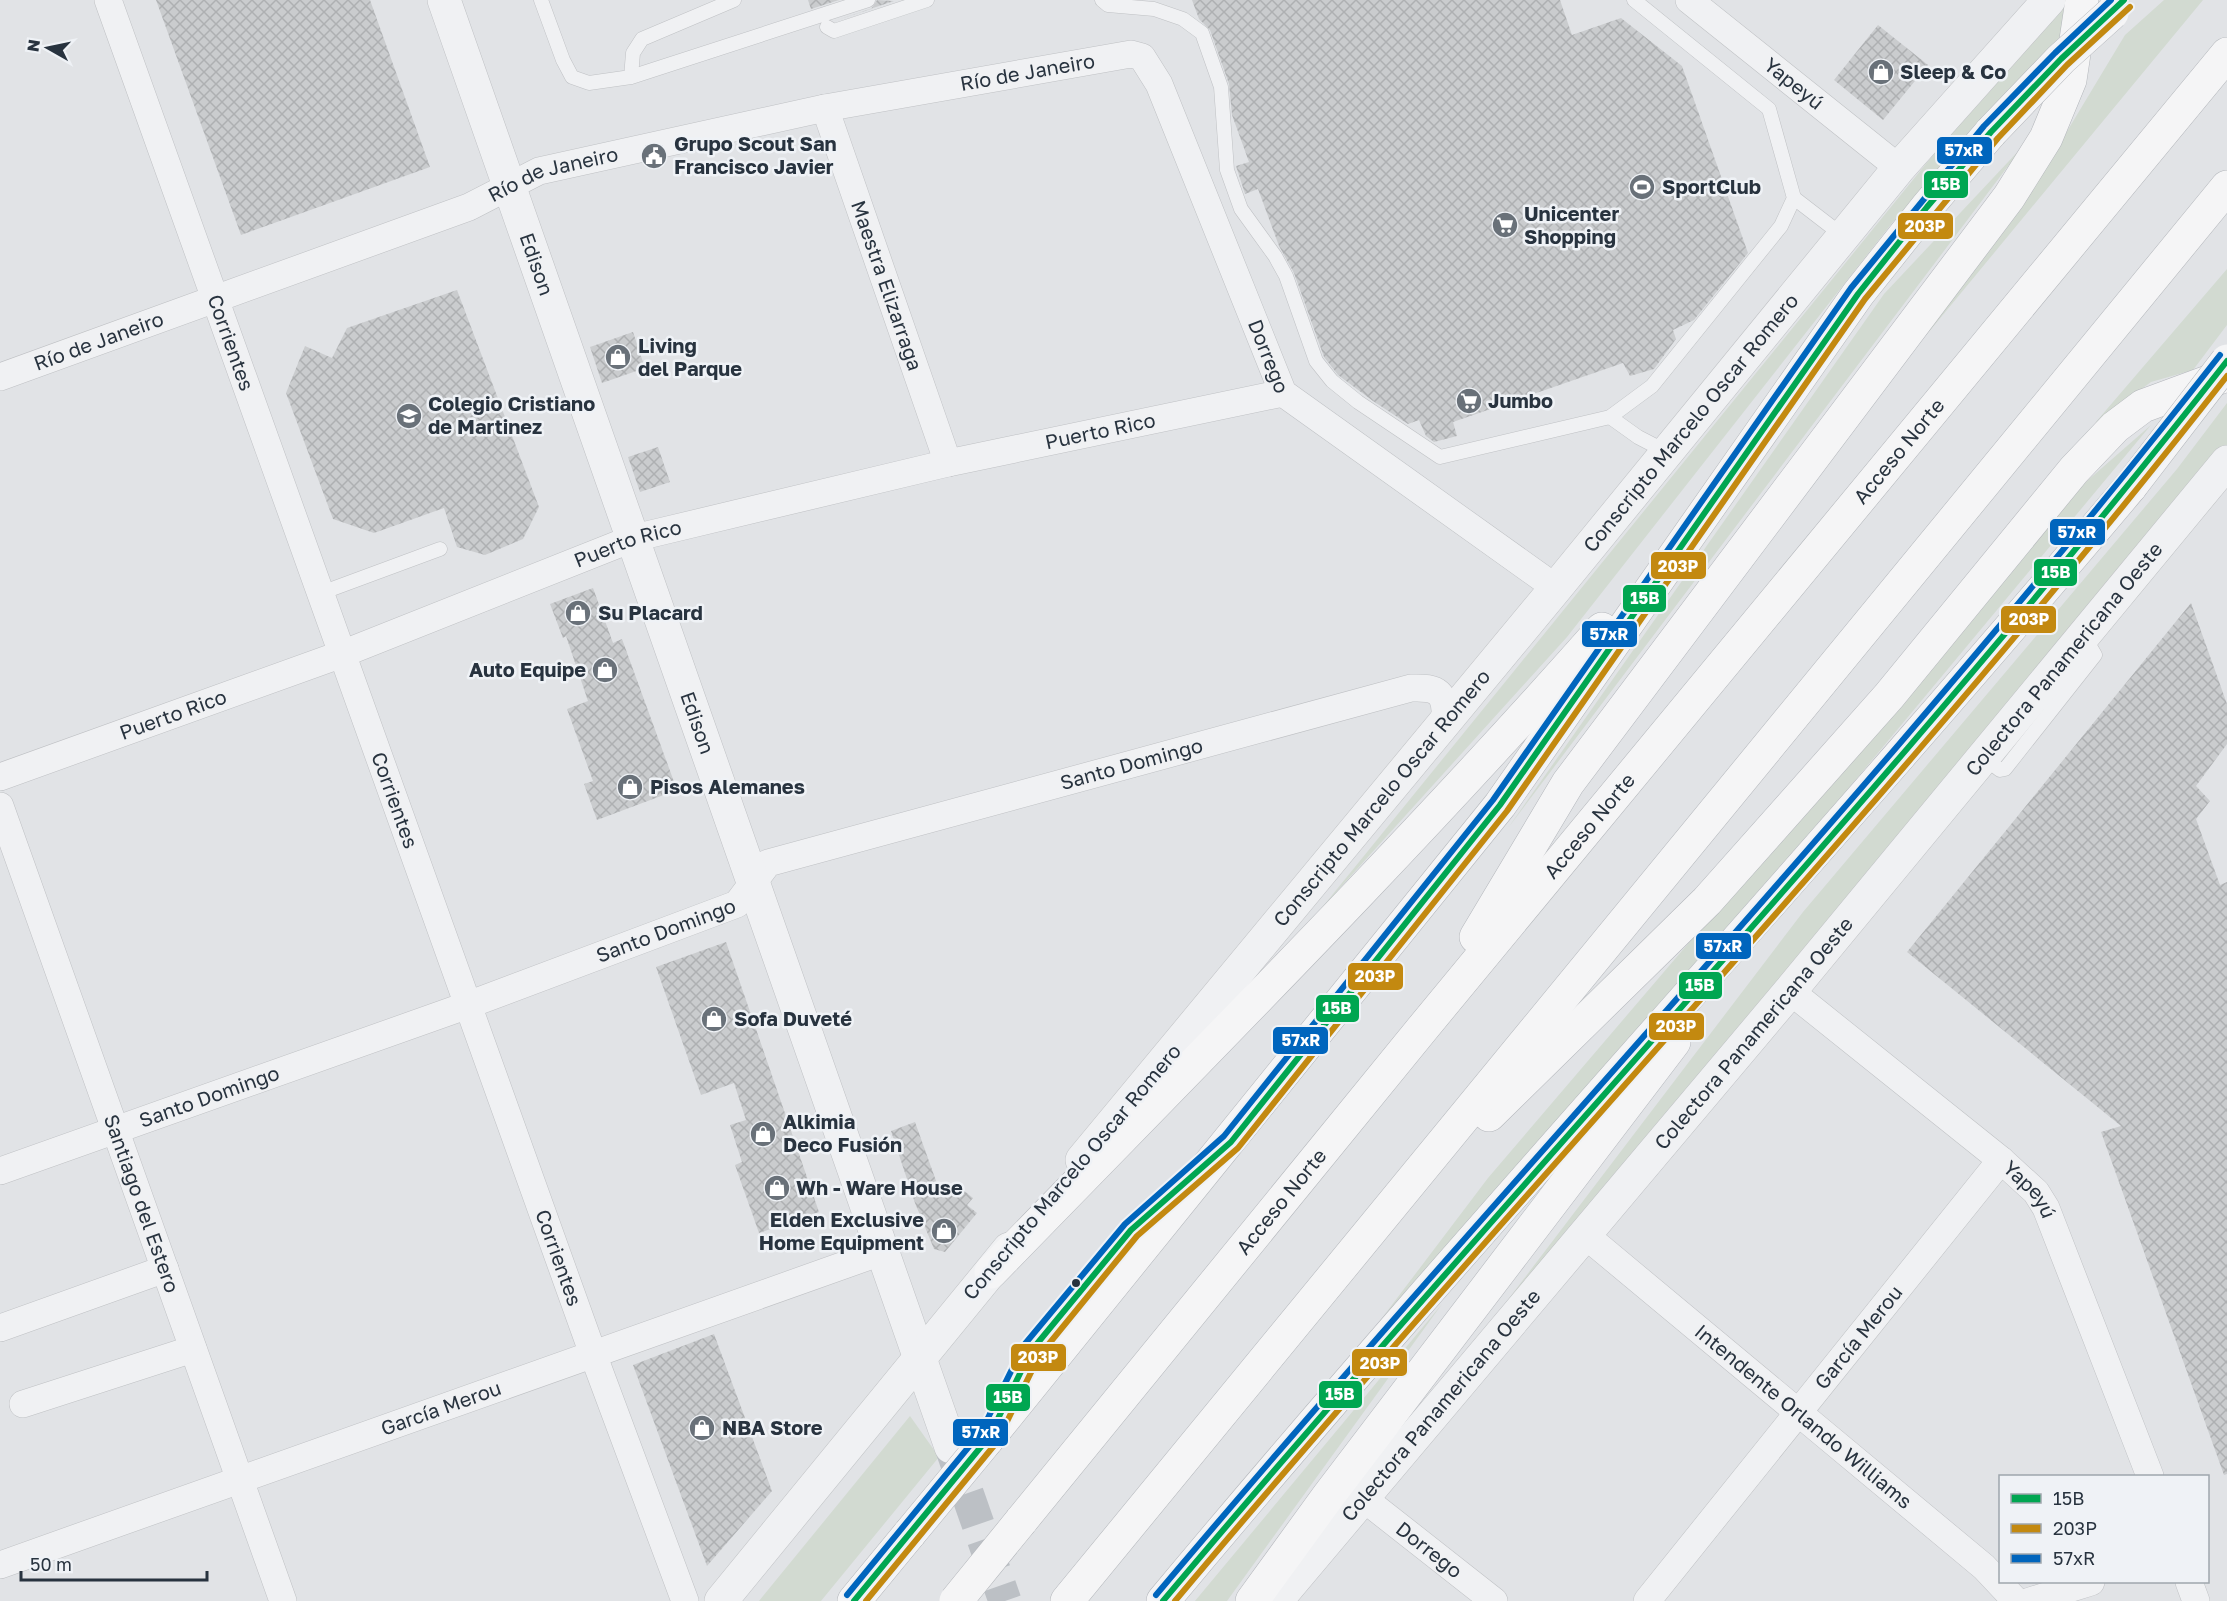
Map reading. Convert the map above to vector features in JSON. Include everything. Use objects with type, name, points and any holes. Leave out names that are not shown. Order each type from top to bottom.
[{"type":"highway","points":[[1422,1029],[1568,783],[2009,197],[2046,138],[2070,80],[2082,0]]},
{"type":"highway","points":[[854,1601],[1231,1142],[1500,806],[1858,294],[1927,207],[1991,132],[2061,59],[2121,4]]},
{"type":"highway","name":"Acceso Norte","points":[[956,1601],[1422,1029],[2227,54]]},
{"type":"highway","points":[[1067,1601],[2227,187]]},
{"type":"highway","points":[[1163,1601],[1303,1433],[1976,670],[2131,486],[2227,361]]},
{"type":"highway","points":[[1366,1236],[1707,901],[1889,696],[2074,470],[2115,427],[2143,406],[2227,375]]},
{"type":"highway","points":[[991,1272],[1283,972],[1546,693],[1713,504]]},
{"type":"highway","points":[[1252,1601],[1329,1495],[1842,823]]},
{"type":"street","name":"Corrientes","points":[[108,0],[593,1354],[685,1601]]},
{"type":"street","name":"Edison","points":[[444,0],[951,1447]]},
{"type":"street","name":"Yapeyú","points":[[1689,0],[1899,168]]},
{"type":"street","name":"Conscripto Marcelo Oscar Romero","points":[[721,1601],[919,1356],[1556,588],[1842,235],[2049,0]]},
{"type":"street","name":"Río de Janeiro","points":[[0,377],[469,207],[507,185],[539,171],[825,108],[1131,54]]},
{"type":"street","name":"Dorrego","points":[[1131,54],[1142,57],[1159,84],[1282,393],[1556,588]]},
{"type":"street","name":"Maestra Elizarraga","points":[[825,108],[948,463]]},
{"type":"street","name":"Puerto Rico","points":[[0,777],[342,654],[634,538],[948,463],[1282,393]]},
{"type":"street","name":"Colectora Panamericana Oeste","points":[[1276,1601],[1790,991],[2227,462]]},
{"type":"street","name":"Santo Domingo","points":[[0,1171],[468,1005],[737,904],[768,863],[1411,688],[1432,690],[1441,694],[1446,701],[1445,720]]},
{"type":"street","name":"Santiago del Estero","points":[[0,806],[283,1601]]},
{"type":"street","name":"Yapeyú","points":[[1790,991],[2001,1160],[2036,1192],[2046,1208],[2150,1475]]},
{"type":"street","name":"García Merou","points":[[1647,1601],[2001,1160]]},
{"type":"street","name":"Intendente Orlando Williams","points":[[1585,1235],[1984,1567],[1999,1583]]},
{"type":"street","name":"García Merou","points":[[0,1565],[881,1252]]},
{"type":"street","points":[[0,1328],[165,1269]]},
{"type":"street","points":[[23,1404],[194,1349]]},
{"type":"street","name":"Dorrego","points":[[1363,1498],[1494,1601]]},
{"type":"street","name":"Intendente Orlando Williams","points":[[1999,1583],[2016,1601]]},
{"type":"street","points":[[2030,1601],[2085,1583]]},
{"type":"street","points":[[2190,1583],[2196,1601]]},
{"type":"lane","points":[[541,0],[563,60],[572,77],[589,83],[631,77],[868,0]]},
{"type":"lane","points":[[631,77],[633,53],[642,39],[734,0]]},
{"type":"lane","points":[[827,27],[834,31],[927,0]]},
{"type":"lane","points":[[1102,0],[1108,4],[1154,9],[1183,19],[1202,33],[1221,87],[1227,170],[1241,209],[1275,256],[1286,276],[1316,361],[1332,381],[1395,428],[1440,457],[1610,417],[1652,386],[1781,226],[1794,198]]},
{"type":"lane","points":[[1635,0],[1769,109],[1794,198],[1842,235]]},
{"type":"lane","points":[[1610,417],[1638,437],[1667,452]]},
{"type":"lane","points":[[321,593],[440,549]]},
{"type":"shaded area","points":[[2059,0],[2067,0],[2072,24],[1892,223],[1567,637],[1320,910]]},
{"type":"shaded area","points":[[2164,0],[2203,0],[1923,339],[2054,153],[2125,35]]},
{"type":"shaded area","points":[[2024,145],[1508,828],[1884,294]]},
{"type":"shaded area","points":[[2227,269],[2227,325],[2193,370],[2151,382],[2095,423]]},
{"type":"shaded area","points":[[2227,403],[2227,448],[1386,1460],[1803,912],[2177,469]]},
{"type":"shaded area","points":[[2151,425],[1848,789],[1382,1318],[1488,1178],[2071,495]]},
{"type":"shaded area","points":[[1442,1304],[1227,1601],[1195,1601]]},
{"type":"shaded area","points":[[910,1416],[939,1457],[821,1601],[759,1601]]},
{"type":"building","points":[[156,0],[370,0],[430,167],[241,235]]},
{"type":"building","points":[[808,0],[839,0],[811,9]]},
{"type":"building","points":[[877,0],[894,1],[871,9]]},
{"type":"building","name":"Unicenter Shopping","points":[[1192,0],[1560,0],[1572,35],[1621,18],[1682,66],[1748,253],[1694,320],[1673,330],[1676,339],[1654,369],[1630,376],[1623,363],[1453,422],[1457,436],[1434,442],[1426,436],[1419,420],[1408,424],[1373,401],[1338,375],[1324,357],[1294,273],[1279,246],[1258,189],[1245,194],[1236,166],[1249,162],[1232,115],[1229,84],[1210,30],[1199,19]]},
{"type":"building","name":"Sleep & Co","points":[[1878,25],[1928,65],[1883,120],[1834,80]]},
{"type":"building","points":[[457,290],[539,507],[523,539],[485,555],[457,547],[444,508],[374,533],[333,519],[286,393],[305,346],[332,358],[347,328]]},
{"type":"building","name":"Living del Parque","points":[[633,332],[645,368],[602,383],[590,347]]},
{"type":"building","points":[[658,447],[670,482],[640,492],[628,457]]},
{"type":"building","points":[[593,588],[613,643],[622,639],[677,790],[597,820],[584,784],[593,781],[567,709],[588,701],[566,636],[563,638],[550,604]]},
{"type":"building","points":[[2191,603],[2227,704],[2227,744],[2196,786],[2210,801],[2196,819],[2220,885],[2227,882],[2227,1474],[2224,1475],[2101,1132],[2121,1126],[1907,952]]},
{"type":"building","points":[[726,942],[819,1212],[759,1233],[735,1165],[742,1162],[730,1125],[746,1120],[734,1083],[701,1095],[656,967]]},
{"type":"building","points":[[915,1122],[940,1192],[957,1185],[973,1198],[967,1205],[977,1213],[945,1252],[934,1249],[915,1203],[891,1131]]},
{"type":"building","name":"NBA Store","points":[[714,1334],[772,1491],[707,1566],[633,1365]]},
{"type":"tunnel","points":[[951,1447],[1005,1601]]},
{"type":"transit line","name":"57xR","points":[[847,1595],[981,1432],[1024,1345],[1125,1224],[1224,1136],[1493,800],[1851,288],[1984,126],[2055,53],[2111,0]]},
{"type":"transit line","name":"15B","points":[[854,1601],[989,1437],[1031,1351],[1131,1230],[1231,1142],[1500,805],[1858,294],[1927,207],[1991,132],[2061,59],[2124,0]]},
{"type":"transit line","name":"203P","points":[[866,1601],[997,1442],[1039,1356],[1137,1236],[1238,1148],[1507,811],[1865,299],[1998,138],[2067,65],[2130,7]]},
{"type":"transit line","name":"57xR","points":[[1156,1595],[1423,1286],[1828,826],[2092,514],[2220,355]]},
{"type":"transit line","name":"15B","points":[[1163,1601],[1430,1292],[1835,832],[2099,520],[2227,361]]},
{"type":"transit line","name":"203P","points":[[1175,1601],[1306,1447],[1971,688],[2101,533],[2227,376]]},
{"type":"place","name":"Sleep & Co","points":[[1881,72]]},
{"type":"place","name":"Grupo Scout San Francisco Javier","points":[[654,156]]},
{"type":"place","name":"SportClub","points":[[1642,187]]},
{"type":"place","name":"Unicenter Shopping","points":[[1505,225]]},
{"type":"place","name":"Living del Parque","points":[[618,357]]},
{"type":"place","name":"Jumbo","points":[[1469,401]]},
{"type":"place","name":"Colegio Cristiano de Martinez","points":[[409,416]]},
{"type":"place","name":"Su Placard","points":[[578,613]]},
{"type":"place","name":"Auto Equipe","points":[[605,670]]},
{"type":"place","name":"Pisos Alemanes","points":[[630,787]]},
{"type":"place","name":"Sofa Duveté","points":[[714,1019]]},
{"type":"place","name":"Alkimia Deco Fusión","points":[[763,1134]]},
{"type":"place","name":"Wh - Ware House","points":[[777,1188]]},
{"type":"place","name":"Elden Exclusive Home Equipment","points":[[944,1231]]},
{"type":"place","name":"NBA Store","points":[[702,1428]]}]
